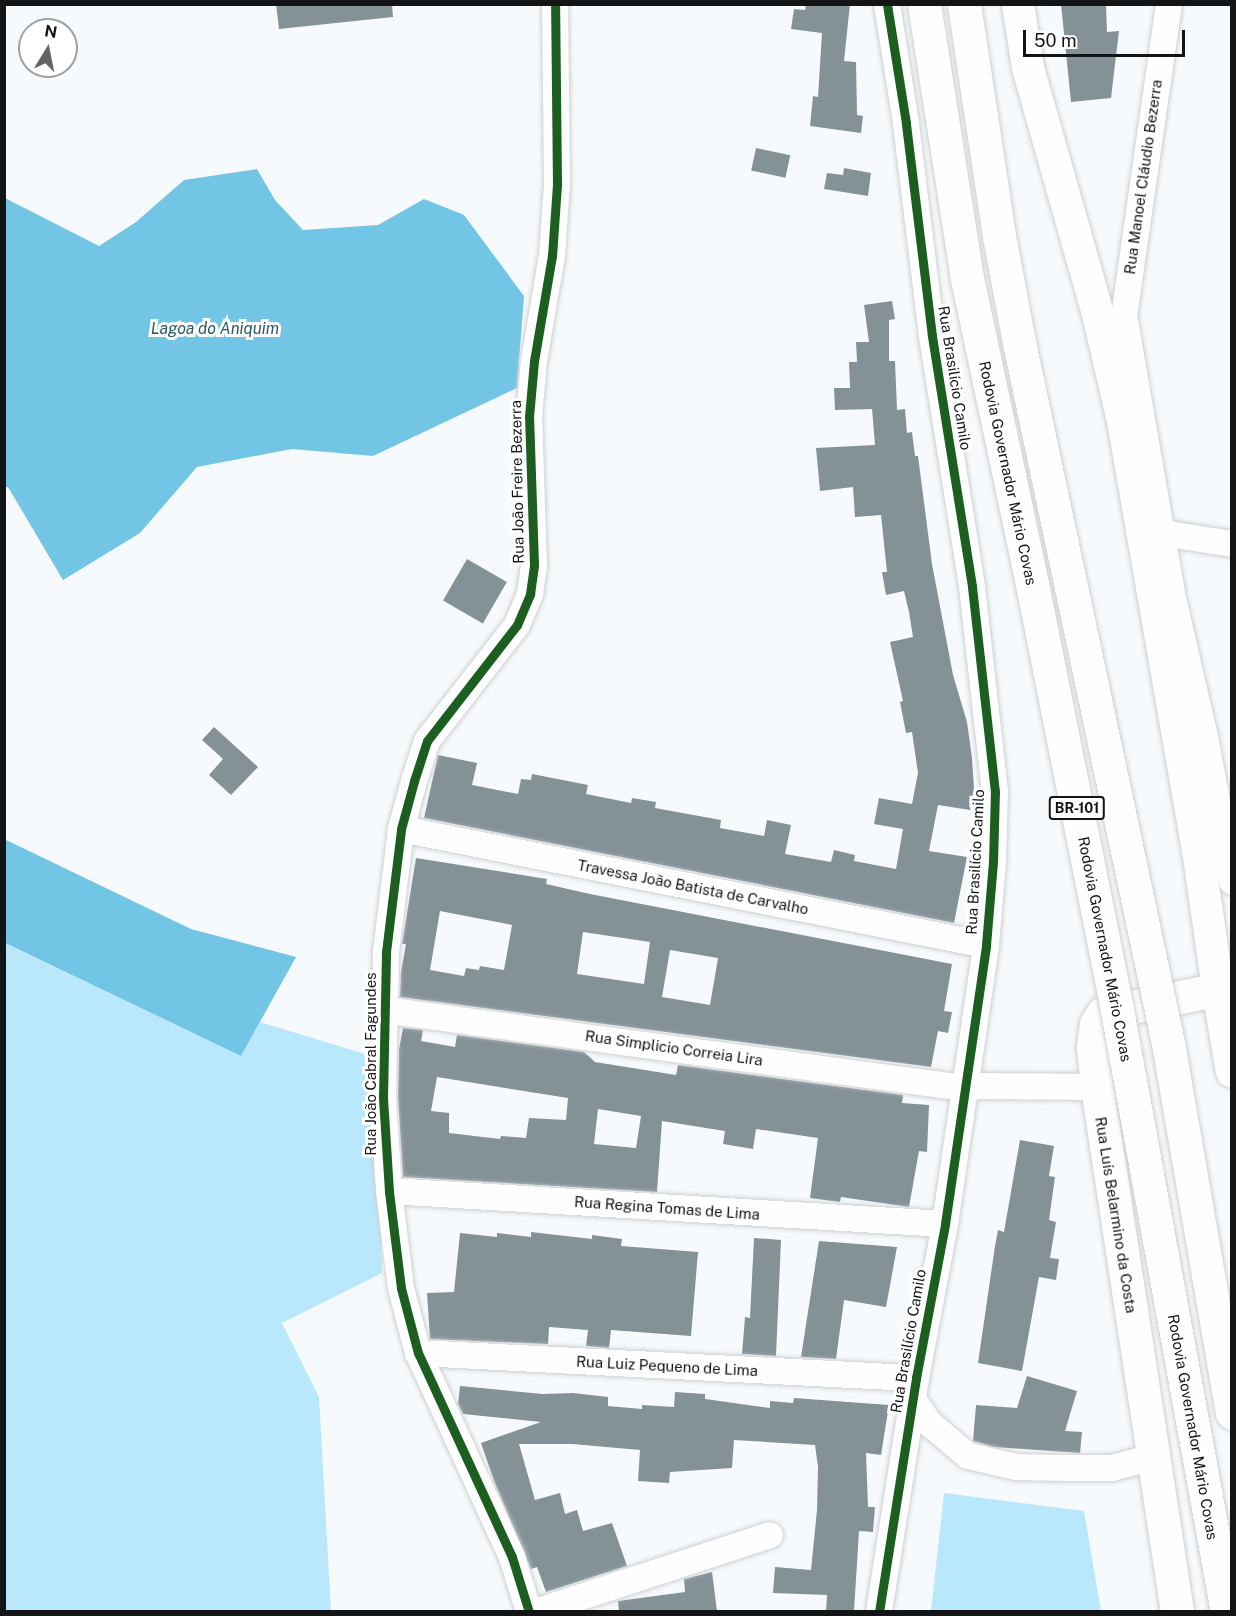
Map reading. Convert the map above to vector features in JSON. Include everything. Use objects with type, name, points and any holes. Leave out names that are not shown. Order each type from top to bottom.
[{"type":"main road","name":"Rodovia Governador Mário Covas","points":[[924,4],[967,278],[1032,585],[1115,999],[1227,1611]]},
{"type":"main road","name":"BR-101","points":[[964,4],[999,236],[1020,347],[1168,1043],[1232,1413]]},
{"type":"main road","name":"Rua Luís Belarmino da Costa","points":[[1177,1611],[1097,1087],[1093,1047],[1096,1024],[1103,1013],[1209,992],[1225,995]]},
{"type":"main road","points":[[1225,995],[1232,1071]]},
{"type":"street","name":"Rua João Freire Bezerra","points":[[414,781],[427,741],[517,626],[530,594],[534,566],[535,528],[529,417],[534,361],[552,256],[557,186],[555,4]]},
{"type":"street","name":"Rua Brasilício Camilo","points":[[879,1611],[914,1388],[945,1224],[986,945],[993,862],[995,792],[972,586],[932,336],[906,123],[887,4]]},
{"type":"street","points":[[1018,4],[1028,68],[1099,318],[1123,421],[1222,940],[1225,995]]},
{"type":"street","name":"Rua Manoel Cláudio Bezerra","points":[[1169,4],[1124,315],[1182,642],[1205,737],[1232,881]]},
{"type":"street","points":[[1162,533],[1232,544]]},
{"type":"street","name":"Rua João Cabral Fagundes","points":[[414,781],[401,829],[386,952],[384,1010],[383,1097],[388,1191],[401,1288],[418,1353],[512,1557],[529,1611]]},
{"type":"street","name":"Travessa João Batista de Carvalho","points":[[401,829],[986,945]]},
{"type":"street","name":"Rua Simplicio Correia Lira","points":[[384,1010],[964,1088],[1097,1087]]},
{"type":"street","name":"Rua Regina Tomas de Lima","points":[[388,1191],[945,1224]]},
{"type":"street","name":"Rua Luiz Pequeno de Lima","points":[[418,1353],[914,1388]]},
{"type":"street","points":[[914,1388],[929,1423],[968,1456],[1017,1467],[1068,1468],[1112,1468],[1153,1458]]},
{"type":"street","points":[[535,1611],[770,1535]]},
{"type":"shaded area","points":[[4,943],[241,1056],[260,1022],[375,1057],[382,1273],[282,1323],[319,1397],[331,1611],[5,1611]]},
{"type":"shaded area","points":[[944,1493],[1084,1511],[1101,1611],[931,1611]]},
{"type":"water","name":"Lagoa do Aniquim","points":[[257,169],[275,200],[303,230],[378,225],[424,199],[464,215],[524,296],[517,388],[373,456],[292,449],[197,467],[140,533],[63,580],[8,487],[5,487],[5,198],[99,246],[136,222],[184,180]]},
{"type":"water","points":[[4,839],[191,929],[296,957],[241,1056],[5,943]]},
{"type":"building","points":[[276,4],[392,4],[393,17],[279,29]]},
{"type":"building","points":[[806,4],[850,4],[844,61],[856,62],[857,115],[863,116],[861,133],[810,126],[813,96],[818,97],[822,33],[791,29],[794,9],[805,10]]},
{"type":"building","points":[[1061,4],[1106,6],[1107,32],[1119,31],[1111,98],[1071,102]]},
{"type":"building","points":[[756,148],[790,155],[785,178],[751,170]]},
{"type":"building","points":[[844,168],[871,173],[868,196],[824,189],[827,173],[843,175]]},
{"type":"building","points":[[892,301],[895,319],[889,320],[889,361],[895,361],[897,410],[905,409],[907,433],[912,432],[915,456],[918,456],[932,564],[953,675],[967,722],[972,758],[974,788],[970,810],[938,805],[929,851],[967,857],[954,923],[424,818],[438,755],[477,763],[472,785],[518,794],[521,779],[531,780],[532,774],[588,785],[586,794],[631,803],[632,798],[656,802],[655,808],[721,820],[720,828],[764,836],[767,820],[791,825],[785,854],[831,862],[834,850],[855,855],[854,861],[896,869],[903,829],[874,824],[879,798],[912,804],[918,773],[912,732],[906,733],[900,702],[903,701],[890,642],[913,637],[909,612],[904,591],[886,595],[882,572],[887,572],[881,515],[855,517],[853,487],[820,491],[816,448],[875,445],[872,409],[835,410],[834,388],[850,388],[849,362],[857,362],[856,342],[869,342],[864,305]]},
{"type":"building","points":[[467,559],[507,582],[483,624],[443,601]]},
{"type":"building","points":[[214,727],[258,767],[231,795],[209,775],[223,759],[202,740]]},
{"type":"building","points":[[416,858],[547,879],[546,884],[590,894],[952,964],[944,1011],[952,1012],[948,1033],[938,1031],[931,1067],[400,997],[401,972],[406,944],[402,944]],"holes":[[[440,911],[512,925],[504,970],[480,966],[479,970],[466,968],[464,976],[430,970]],[[583,932],[650,942],[644,984],[577,974]],[[670,950],[718,958],[710,1005],[662,997]]]},
{"type":"building","points":[[403,1028],[423,1030],[421,1041],[455,1047],[457,1035],[584,1052],[595,1062],[676,1075],[678,1065],[903,1095],[902,1103],[929,1105],[927,1152],[919,1151],[909,1207],[841,1197],[840,1202],[810,1198],[818,1138],[756,1129],[753,1149],[723,1144],[725,1131],[662,1121],[657,1192],[403,1177],[398,1097],[399,1049]],"holes":[[[437,1077],[568,1098],[566,1120],[529,1118],[526,1138],[501,1136],[500,1139],[449,1133],[449,1113],[431,1111]],[[598,1109],[641,1116],[636,1148],[594,1144]]]},
{"type":"building","points":[[1020,1140],[1054,1146],[1049,1176],[1055,1177],[1049,1220],[1056,1222],[1050,1258],[1059,1259],[1056,1280],[1039,1277],[1022,1371],[978,1363],[998,1230],[1004,1232]]},
{"type":"building","points":[[531,1232],[592,1239],[592,1235],[622,1239],[621,1246],[698,1252],[691,1336],[611,1330],[609,1348],[586,1346],[588,1330],[549,1327],[548,1344],[430,1339],[427,1293],[454,1292],[460,1233],[497,1237],[497,1233],[531,1237]]},
{"type":"building","points":[[754,1238],[781,1240],[776,1356],[742,1354],[745,1317],[750,1318]]},
{"type":"building","points":[[819,1241],[897,1247],[886,1307],[844,1300],[836,1359],[801,1357]]},
{"type":"building","points":[[1027,1376],[1077,1391],[1065,1431],[1082,1432],[1080,1453],[994,1447],[973,1441],[976,1405],[1017,1408]]},
{"type":"building","points":[[460,1386],[543,1394],[573,1393],[608,1397],[608,1406],[642,1409],[642,1405],[674,1407],[675,1392],[705,1394],[705,1399],[770,1408],[770,1401],[793,1403],[794,1398],[889,1405],[881,1455],[866,1453],[868,1507],[875,1507],[873,1532],[859,1531],[854,1611],[826,1611],[827,1595],[773,1593],[775,1567],[811,1570],[817,1510],[818,1467],[815,1445],[734,1440],[732,1468],[670,1472],[669,1483],[638,1481],[640,1450],[572,1444],[519,1444],[535,1500],[560,1493],[565,1514],[577,1510],[583,1531],[612,1523],[627,1566],[546,1592],[537,1567],[531,1569],[494,1481],[481,1443],[541,1422],[463,1414],[458,1404]]},
{"type":"building","points":[[712,1572],[717,1611],[619,1611],[618,1601],[685,1592],[684,1579]]},
{"type":"cycle path","points":[[529,1612],[512,1557],[418,1353],[401,1288],[389,1191],[383,1097],[386,952],[401,829],[414,781],[427,741],[517,625],[530,594],[534,565],[529,417],[534,361],[552,256],[557,185],[555,4]]},
{"type":"cycle path","points":[[879,1612],[916,1378],[945,1224],[986,945],[993,862],[995,792],[972,586],[932,336],[906,123],[887,4]]}]
